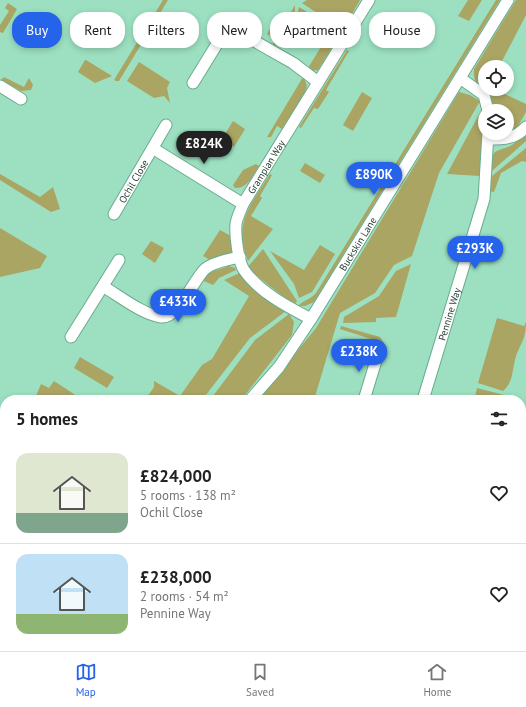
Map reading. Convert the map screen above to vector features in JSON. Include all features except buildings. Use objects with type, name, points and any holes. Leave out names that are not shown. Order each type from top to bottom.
[{"type":"street","name":"Grampian Way","points":[[311,319],[271,295],[254,281],[243,269],[236,241],[236,223],[243,204],[368,0]]},
{"type":"street","name":"Buckskin Lane","points":[[254,395],[279,367],[311,319],[508,0]]},
{"type":"street","points":[[193,83],[228,26],[293,63],[318,82]]},
{"type":"street","points":[[460,78],[484,95],[486,104]]},
{"type":"street","points":[[0,86],[20,100]]},
{"type":"street","name":"Ochil Close","points":[[114,214],[154,149],[166,125]]},
{"type":"street","points":[[514,137],[518,135],[526,127]]},
{"type":"street","name":"Pennine Way","points":[[425,395],[484,200],[488,140]]},
{"type":"street","name":"Ochil Close","points":[[154,149],[243,204]]},
{"type":"street","points":[[104,287],[142,309],[162,317],[170,315],[183,302],[198,276],[207,267],[240,257]]},
{"type":"street","points":[[71,337],[104,287],[119,260]]},
{"type":"street","points":[[366,395],[378,354]]},
{"type":"shaded area","points":[[163,0],[168,0],[161,12],[156,12]]},
{"type":"shaded area","points":[[307,0],[360,0],[353,12],[316,12],[302,3]]},
{"type":"shaded area","points":[[468,0],[482,0],[469,21],[458,16]]},
{"type":"shaded area","points":[[496,0],[500,0],[314,302],[305,306],[298,306],[316,293]]},
{"type":"shaded area","points":[[516,0],[526,0],[526,15],[503,60],[479,60]]},
{"type":"shaded area","points":[[8,3],[17,9],[15,12],[12,12],[12,18],[3,33],[0,32],[0,25],[9,11],[5,8]]},
{"type":"shaded area","points":[[295,5],[295,12],[291,12]]},
{"type":"shaded area","points":[[299,7],[307,12],[298,12]]},
{"type":"shaded area","points":[[270,29],[270,36],[267,34]]},
{"type":"shaded area","points":[[134,48],[139,48],[119,81],[114,80]]},
{"type":"shaded area","points":[[320,48],[332,48],[318,70],[310,71],[308,68]]},
{"type":"shaded area","points":[[347,50],[349,51],[326,90],[329,92],[318,109],[314,108],[301,128],[299,127]]},
{"type":"shaded area","points":[[85,60],[112,76],[95,83],[78,72]]},
{"type":"shaded area","points":[[139,62],[170,82],[167,88],[170,103],[164,96],[154,98],[127,81]]},
{"type":"shaded area","points":[[478,62],[478,85],[474,76],[474,69]]},
{"type":"shaded area","points":[[4,77],[24,87],[29,78],[33,85],[31,90],[21,91],[1,80]]},
{"type":"shaded area","points":[[303,77],[307,88],[299,103],[282,129],[277,126],[271,137],[267,137]]},
{"type":"shaded area","points":[[362,92],[372,98],[353,131],[343,125]]},
{"type":"shaded area","points":[[459,92],[470,95],[480,101],[439,173],[412,256],[394,265],[375,293],[340,313],[315,395],[261,395],[316,328]]},
{"type":"shaded area","points":[[490,96],[509,96],[526,104],[526,112],[514,133],[514,104],[491,104]]},
{"type":"shaded area","points":[[478,116],[478,140],[482,140],[480,176],[447,174]]},
{"type":"shaded area","points":[[233,121],[245,129],[234,147],[222,139]]},
{"type":"shaded area","points":[[526,130],[526,141],[492,171],[492,158],[495,152],[512,145]]},
{"type":"shaded area","points":[[526,148],[526,162],[522,161],[501,173],[494,192],[488,191],[492,176]]},
{"type":"shaded area","points":[[305,163],[325,175],[320,183],[300,171]]},
{"type":"shaded area","points":[[256,164],[259,166],[252,178],[243,186],[235,188],[233,185],[243,170]]},
{"type":"shaded area","points":[[0,174],[40,197],[53,187],[60,209],[51,212],[0,180]]},
{"type":"shaded area","points":[[270,174],[272,175],[260,196],[262,198],[251,216],[273,229],[248,261],[242,235],[243,225],[250,205]]},
{"type":"shaded area","points":[[0,228],[47,256],[40,268],[0,277]]},
{"type":"shaded area","points":[[220,230],[231,236],[233,253],[210,260],[203,256]]},
{"type":"shaded area","points":[[151,241],[164,248],[155,263],[142,254]]},
{"type":"shaded area","points":[[320,245],[335,254],[312,292],[299,298],[294,284],[270,251],[304,270]]},
{"type":"shaded area","points":[[263,249],[297,301],[295,304],[247,268]]},
{"type":"shaded area","points":[[411,264],[396,317],[376,318],[376,322],[343,323],[344,317],[379,296],[396,271]]},
{"type":"shaded area","points":[[229,266],[235,268],[236,270],[219,278],[213,285],[204,281],[203,278],[205,274]]},
{"type":"shaded area","points":[[242,272],[286,311],[250,338],[206,395],[181,395],[202,365],[212,359],[249,296],[224,280]]},
{"type":"shaded area","points":[[289,314],[294,322],[292,335],[245,395],[214,395],[255,340]]},
{"type":"shaded area","points":[[497,318],[524,326],[526,322],[524,339],[515,360],[513,373],[509,384],[503,391],[478,383]]},
{"type":"shaded area","points":[[341,326],[380,337],[387,348],[386,354],[368,350],[371,339],[340,329]]},
{"type":"shaded area","points":[[80,357],[114,377],[107,388],[74,368]]},
{"type":"shaded area","points":[[54,381],[75,395],[36,395],[41,384],[49,388]]},
{"type":"shaded area","points":[[154,381],[178,395],[148,395],[154,387]]},
{"type":"shaded area","points":[[477,388],[504,395],[475,395]]}]
